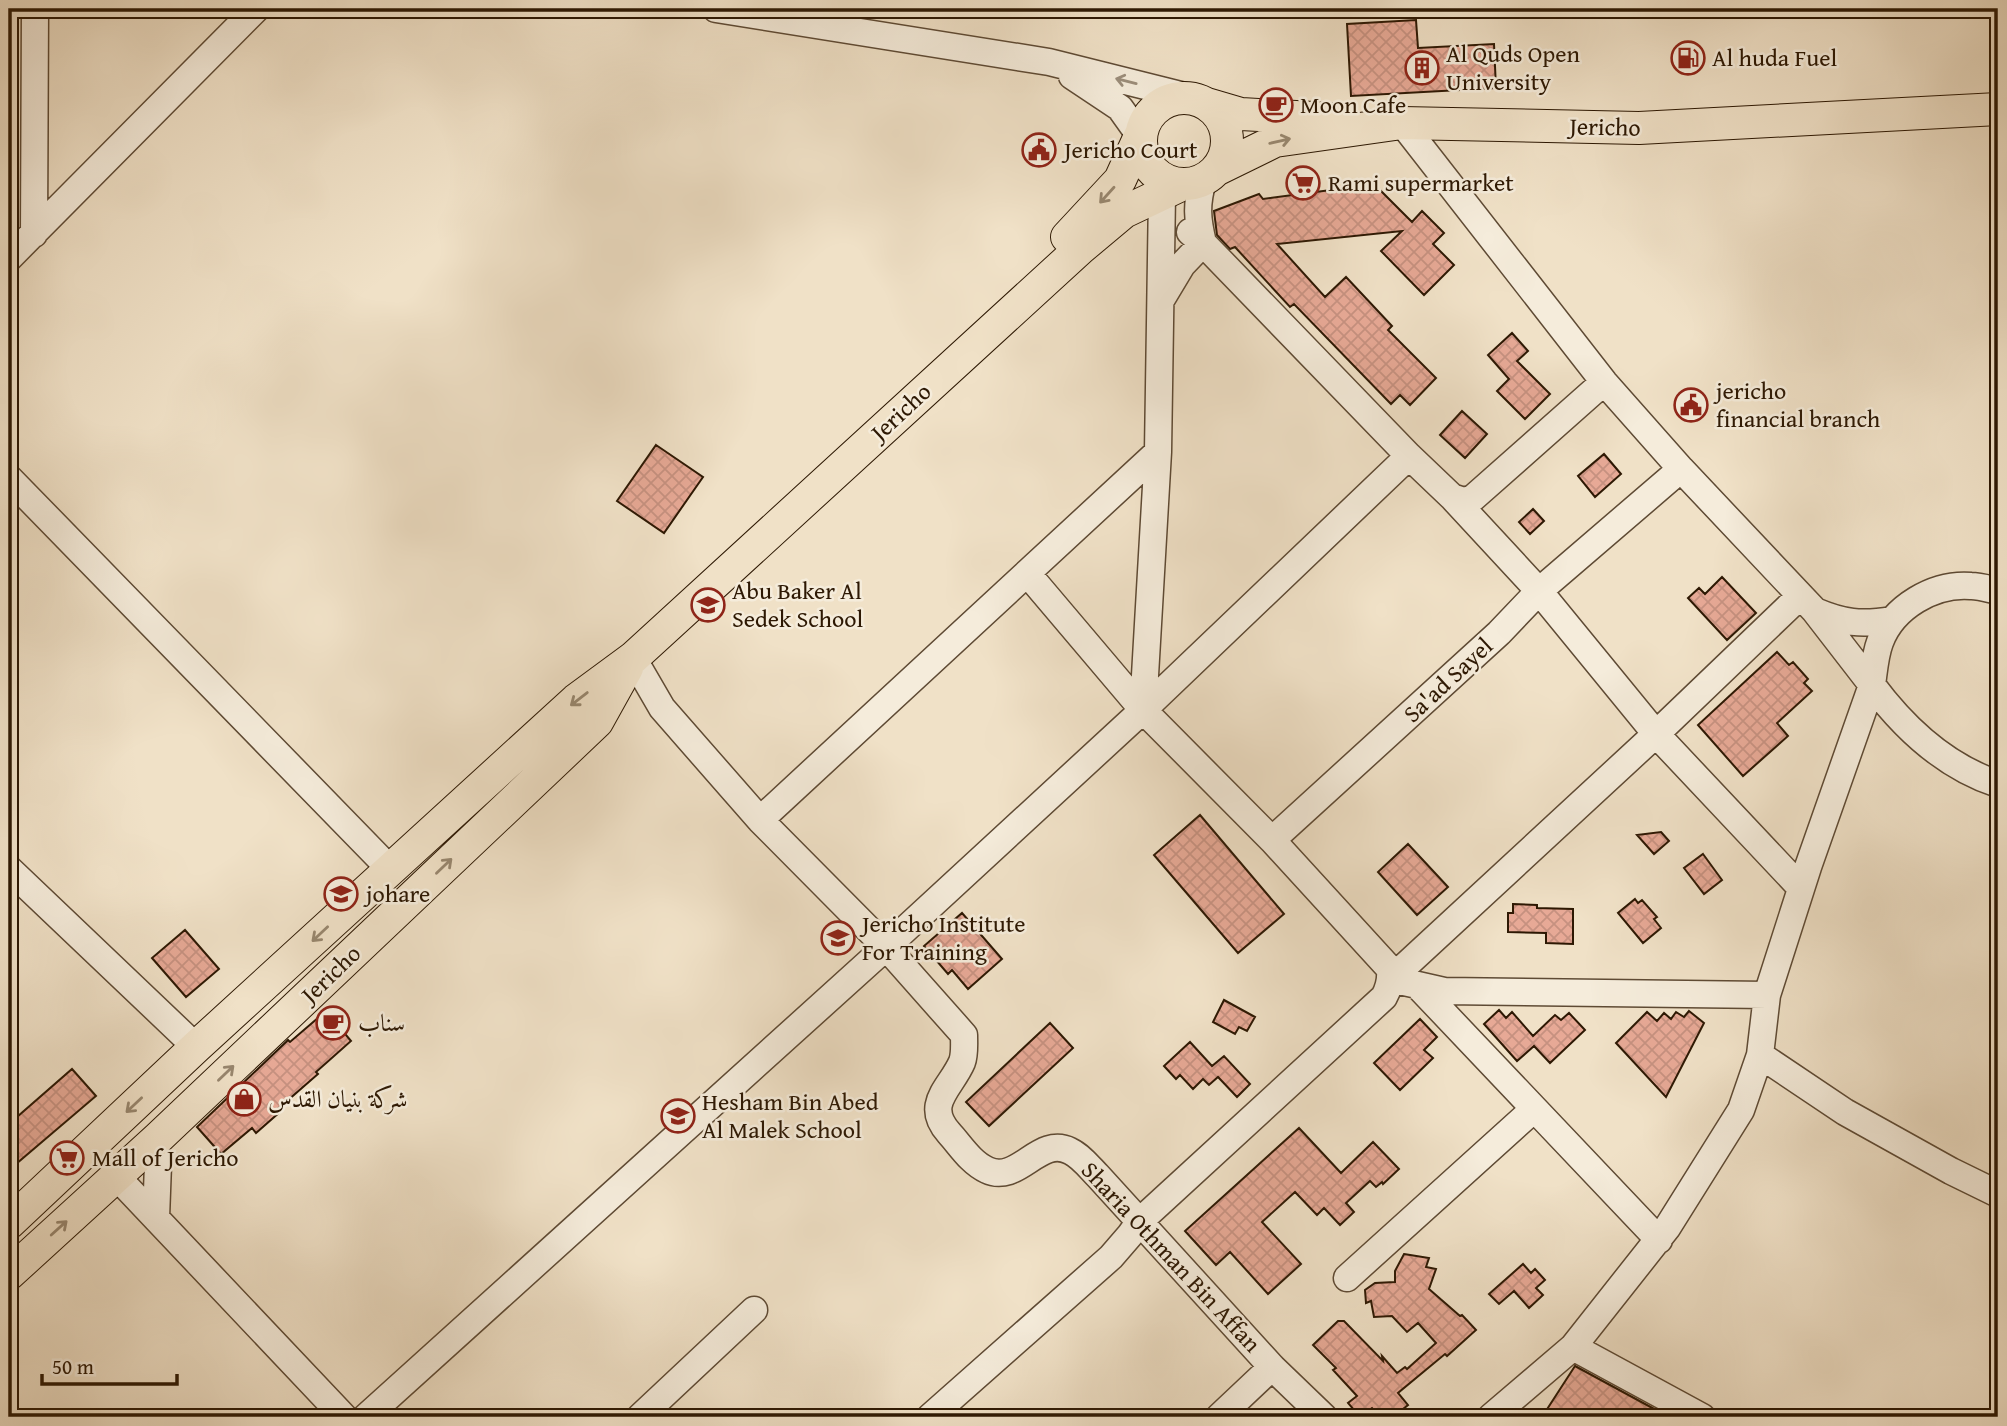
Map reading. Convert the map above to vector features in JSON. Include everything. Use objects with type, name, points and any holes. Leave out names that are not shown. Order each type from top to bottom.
[{"type":"main road","points":[[944,372],[1029,276],[1120,180],[1145,119],[1164,102],[1178,97],[1241,114],[1402,123]]},
{"type":"main road","points":[[1140,136],[1146,163],[1155,174],[1167,181],[1191,182],[1225,155],[1228,141],[1225,126],[1218,113],[1200,101]]},
{"type":"main road","name":"Jericho","points":[[9,1223],[196,1047],[576,700],[633,658],[944,372],[1124,212],[1275,141],[1402,123],[1639,128],[1998,109]]},
{"type":"main road","name":"Jericho","points":[[9,1274],[152,1143],[597,722],[633,658]]},
{"type":"street","points":[[34,234],[35,9]]},
{"type":"street","points":[[9,258],[256,9]]},
{"type":"street","points":[[716,9],[1049,62],[1200,101]]},
{"type":"street","points":[[1049,62],[1120,108],[1140,136]]},
{"type":"street","points":[[1402,123],[1604,382],[1681,469],[1807,603],[1892,712],[1937,751],[1968,771],[1998,784]]},
{"type":"street","points":[[1191,182],[1203,243]]},
{"type":"street","points":[[1191,182],[1182,225],[1203,243],[1452,497],[1539,591],[1656,734],[1801,888]]},
{"type":"street","points":[[1143,710],[1157,452],[1159,303],[1191,182]]},
{"type":"street","points":[[1159,303],[1182,265],[1203,243]]},
{"type":"street","points":[[1452,497],[1464,500],[1473,498],[1604,382]]},
{"type":"street","points":[[760,820],[1157,452]]},
{"type":"street","points":[[366,1417],[886,947],[1143,710],[1409,456]]},
{"type":"street","name":"Sa'ad Sayel","points":[[1272,840],[1499,633],[1539,591],[1681,469]]},
{"type":"street","points":[[9,478],[390,869]]},
{"type":"street","points":[[930,1417],[1111,1256],[1140,1222],[1384,997],[1391,979],[1390,970],[1272,840],[1143,710],[1027,573]]},
{"type":"street","points":[[1491,1417],[1573,1347],[1659,1240],[1741,1110],[1759,1055],[1767,995],[1801,888],[1872,685],[1879,643],[1892,620],[1911,603],[1942,589],[1970,585],[1998,591]]},
{"type":"street","points":[[1807,603],[1846,622],[1892,620]]},
{"type":"street","points":[[1391,979],[1656,734],[1807,603]]},
{"type":"street","name":"Sharia Othman Bin Affan","points":[[633,658],[662,708],[760,820],[886,947],[964,1035],[962,1061],[937,1105],[945,1129],[977,1164],[995,1174],[1007,1173],[1044,1151],[1065,1149],[1073,1152],[1272,1367],[1324,1417]]},
{"type":"street","points":[[9,869],[196,1047]]},
{"type":"street","points":[[1391,979],[1444,991],[1767,995]]},
{"type":"street","points":[[1417,985],[1659,1240]]},
{"type":"street","points":[[1759,1055],[1845,1112],[1998,1194]]},
{"type":"street","points":[[1347,1278],[1534,1109]]},
{"type":"street","points":[[152,1143],[158,1164],[156,1218]]},
{"type":"street","points":[[116,1176],[344,1417]]},
{"type":"street","points":[[640,1417],[754,1310]]},
{"type":"street","points":[[1573,1347],[1702,1417]]},
{"type":"street","points":[[1219,1417],[1272,1367]]},
{"type":"building","name":"Al Quds Open University","points":[[1416,20],[1418,48],[1494,44],[1496,88],[1351,96],[1347,24]]},
{"type":"building","points":[[1346,188],[1380,190],[1412,222],[1422,211],[1444,233],[1433,244],[1454,265],[1424,295],[1381,251],[1402,231],[1277,244],[1325,297],[1346,277],[1392,326],[1388,330],[1436,378],[1410,405],[1400,395],[1391,404],[1294,304],[1290,307],[1235,247],[1230,249],[1217,235],[1214,211],[1259,194],[1263,199]]},
{"type":"building","points":[[1512,333],[1528,351],[1517,361],[1550,394],[1525,419],[1497,391],[1509,379],[1488,355]]},
{"type":"building","points":[[1462,411],[1487,434],[1465,458],[1440,435]]},
{"type":"building","points":[[656,445],[703,477],[664,533],[617,501]]},
{"type":"building","points":[[1604,454],[1621,474],[1595,497],[1578,476]]},
{"type":"building","points":[[1533,509],[1544,521],[1530,534],[1519,522]]},
{"type":"building","points":[[1722,577],[1756,613],[1727,640],[1688,598],[1699,588],[1705,594]]},
{"type":"building","points":[[1777,652],[1789,665],[1793,662],[1808,679],[1804,683],[1812,691],[1777,723],[1788,736],[1743,776],[1698,725]]},
{"type":"building","points":[[1200,815],[1284,914],[1238,953],[1154,855]]},
{"type":"building","points":[[1661,832],[1669,841],[1654,854],[1637,835]]},
{"type":"building","points":[[1408,844],[1448,887],[1417,915],[1378,872]]},
{"type":"building","points":[[1703,854],[1722,880],[1704,894],[1684,868]]},
{"type":"building","points":[[1635,899],[1638,903],[1642,900],[1657,917],[1654,919],[1661,928],[1643,943],[1618,913]]},
{"type":"building","points":[[1513,904],[1573,909],[1573,944],[1546,943],[1546,933],[1508,932],[1508,913],[1513,913]]},
{"type":"building","points":[[962,913],[1002,959],[968,989],[952,970],[948,974],[924,946]]},
{"type":"building","points":[[185,930],[219,969],[186,997],[152,958]]},
{"type":"building","points":[[1224,1000],[1255,1017],[1247,1031],[1239,1027],[1235,1034],[1213,1022]]},
{"type":"building","points":[[1499,1010],[1506,1018],[1512,1012],[1533,1036],[1555,1015],[1561,1020],[1569,1013],[1585,1030],[1550,1063],[1534,1046],[1517,1061],[1484,1024]]},
{"type":"building","points":[[326,1011],[351,1041],[256,1133],[252,1128],[221,1154],[197,1127],[288,1040],[290,1042]]},
{"type":"building","points":[[1689,1011],[1704,1023],[1666,1097],[1616,1043],[1647,1012],[1657,1021],[1664,1013],[1671,1019],[1676,1012],[1684,1017]]},
{"type":"building","points":[[1420,1019],[1437,1037],[1424,1050],[1433,1058],[1400,1090],[1374,1063]]},
{"type":"building","points":[[1050,1023],[1073,1048],[989,1126],[966,1102]]},
{"type":"building","points":[[1190,1042],[1212,1066],[1224,1056],[1250,1084],[1237,1097],[1218,1077],[1209,1085],[1203,1079],[1193,1089],[1180,1075],[1176,1079],[1164,1066]]},
{"type":"building","points":[[72,1069],[96,1096],[16,1164],[9,1155],[9,1124]]},
{"type":"building","points":[[1299,1128],[1341,1173],[1373,1142],[1399,1169],[1376,1187],[1370,1181],[1346,1203],[1354,1212],[1340,1225],[1324,1208],[1317,1215],[1295,1192],[1262,1222],[1301,1264],[1268,1294],[1230,1252],[1216,1265],[1185,1231]]},
{"type":"building","points":[[1404,1254],[1429,1258],[1426,1267],[1436,1269],[1429,1289],[1462,1315],[1476,1330],[1398,1393],[1408,1405],[1393,1417],[1380,1417],[1372,1408],[1360,1417],[1348,1403],[1357,1396],[1333,1370],[1336,1368],[1313,1345],[1338,1321],[1344,1321],[1397,1373],[1405,1367],[1407,1369],[1436,1343],[1418,1323],[1407,1332],[1392,1316],[1374,1317],[1371,1301],[1366,1303],[1365,1290],[1375,1283],[1395,1282],[1395,1271]]},
{"type":"building","points":[[1523,1264],[1531,1273],[1535,1269],[1545,1280],[1536,1288],[1543,1295],[1529,1308],[1514,1291],[1499,1304],[1489,1294]]},
{"type":"building","points":[[1575,1366],[1669,1417],[1542,1417]]},
{"type":"place","name":"Al huda Fuel","points":[[1688,58]]},
{"type":"place","name":"Al Quds Open University","points":[[1422,68]]},
{"type":"place","name":"Moon Cafe","points":[[1276,105]]},
{"type":"place","name":"Jericho Court","points":[[1039,150]]},
{"type":"place","name":"Rami supermarket","points":[[1303,183]]},
{"type":"place","name":"jericho financial branch","points":[[1691,405]]},
{"type":"place","name":"Abu Baker Al Sedek School","points":[[708,605]]},
{"type":"place","name":"johare","points":[[341,894]]},
{"type":"place","name":"Jericho Institute For Training","points":[[838,938]]},
{"type":"place","name":"سناب","points":[[333,1023]]},
{"type":"place","name":"شركة بنيان القدس","points":[[244,1099]]},
{"type":"place","name":"Hesham Bin Abed Al Malek School","points":[[678,1116]]},
{"type":"place","name":"Mall of Jericho","points":[[67,1158]]}]
